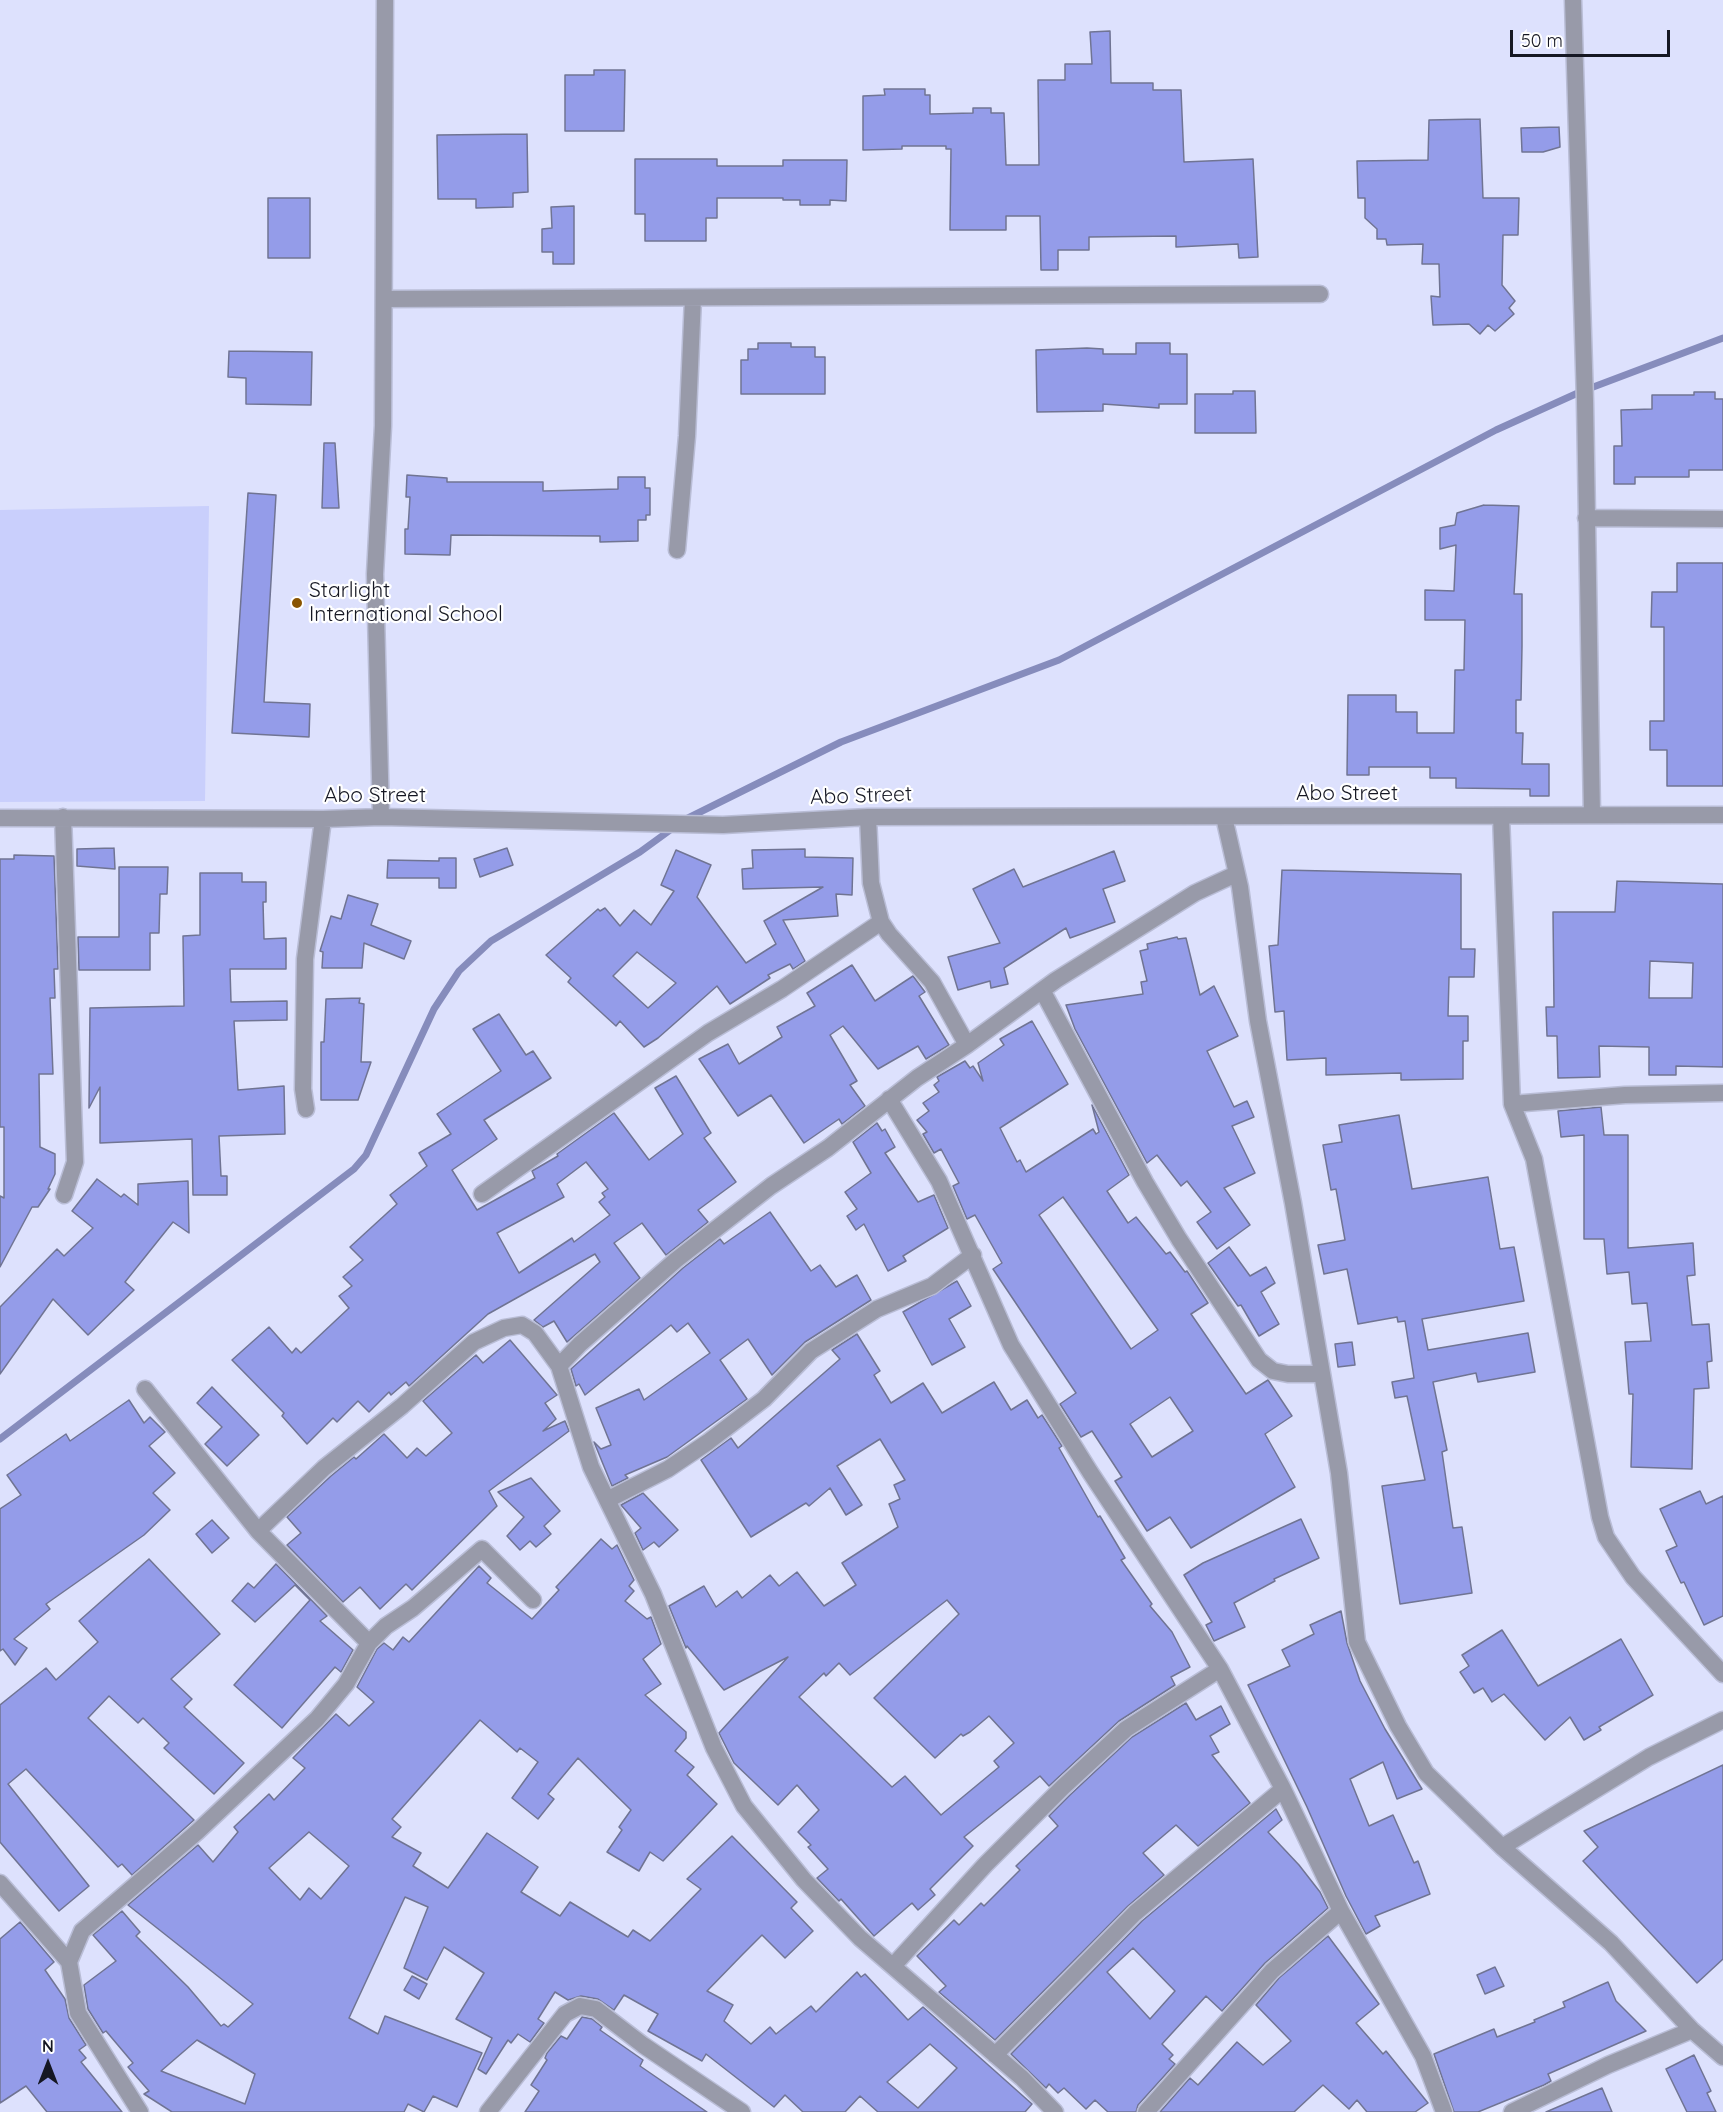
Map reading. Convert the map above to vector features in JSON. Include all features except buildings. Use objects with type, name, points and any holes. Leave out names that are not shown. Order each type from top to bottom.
[{"type":"street","points":[[381,817],[375,574],[383,426],[385,0]]},
{"type":"street","points":[[1572,0],[1585,401],[1592,815]]},
{"type":"street","points":[[384,299],[1320,294]]},
{"type":"street","points":[[677,550],[687,436],[693,298]]},
{"type":"street","points":[[1586,518],[1723,519]]},
{"type":"street","name":"Abo Street","points":[[0,818],[323,819],[381,817],[723,825],[868,817],[1723,815]]},
{"type":"street","points":[[1502,816],[1512,1104],[1534,1159],[1560,1309],[1605,1537],[1633,1577],[1723,1674]]},
{"type":"street","points":[[63,817],[75,1162],[64,1196]]},
{"type":"street","points":[[868,817],[871,883],[881,922],[932,982],[967,1046]]},
{"type":"street","points":[[1224,817],[1236,873],[1258,1021],[1293,1203],[1340,1473],[1357,1642],[1398,1726],[1426,1773],[1611,1943],[1692,2030],[1723,2057]]},
{"type":"street","points":[[306,1109],[303,1089],[305,959],[323,819]]},
{"type":"street","points":[[559,1366],[580,1344],[685,1253],[771,1186],[874,1114],[889,1099],[967,1046],[1042,990],[1195,893],[1236,873]]},
{"type":"street","points":[[482,1194],[708,1033],[782,989],[881,922]]},
{"type":"street","points":[[1042,990],[1145,1182],[1179,1239],[1259,1360],[1273,1371],[1322,1374]]},
{"type":"street","points":[[1512,1104],[1625,1095],[1723,1093]]},
{"type":"street","points":[[889,1099],[939,1181],[1011,1345],[1090,1472],[1220,1669],[1283,1789],[1341,1911],[1423,2056],[1444,2112]]},
{"type":"street","points":[[607,1500],[668,1469],[708,1442],[764,1399],[811,1351],[877,1309],[932,1286],[973,1255]]},
{"type":"street","points":[[258,1531],[324,1468],[402,1407],[474,1342],[504,1328],[522,1325],[535,1333],[559,1366],[576,1424],[607,1500],[653,1594],[714,1748],[744,1806],[804,1880],[860,1938],[994,2055],[1055,2112]]},
{"type":"street","points":[[145,1389],[258,1531],[369,1643]]},
{"type":"street","points":[[69,1962],[82,1931],[197,1832],[317,1719],[346,1684],[369,1643],[482,1549],[534,1600]]},
{"type":"street","points":[[893,1966],[985,1865],[1126,1729],[1163,1703],[1220,1669]]},
{"type":"street","points":[[1503,1846],[1649,1757],[1723,1720]]},
{"type":"street","points":[[994,2055],[1135,1913],[1283,1789]]},
{"type":"street","points":[[0,1883],[69,1962],[78,2013],[140,2112]]},
{"type":"street","points":[[1146,2112],[1272,1971],[1341,1911]]},
{"type":"street","points":[[488,2112],[565,2014],[580,2006],[596,2009],[643,2046],[742,2112]]},
{"type":"street","points":[[1512,2112],[1608,2065],[1692,2030]]},
{"type":"shaded area","points":[[209,506],[205,801],[0,802],[0,510]]},
{"type":"waterway","points":[[682,821],[841,742],[1059,660],[1496,430],[1580,392],[1723,338]]},
{"type":"waterway","points":[[0,1439],[354,1169],[366,1155],[434,1009],[459,971],[491,941],[640,852],[673,828]]},
{"type":"place","name":"Starlight International School","points":[[297,603]]}]
